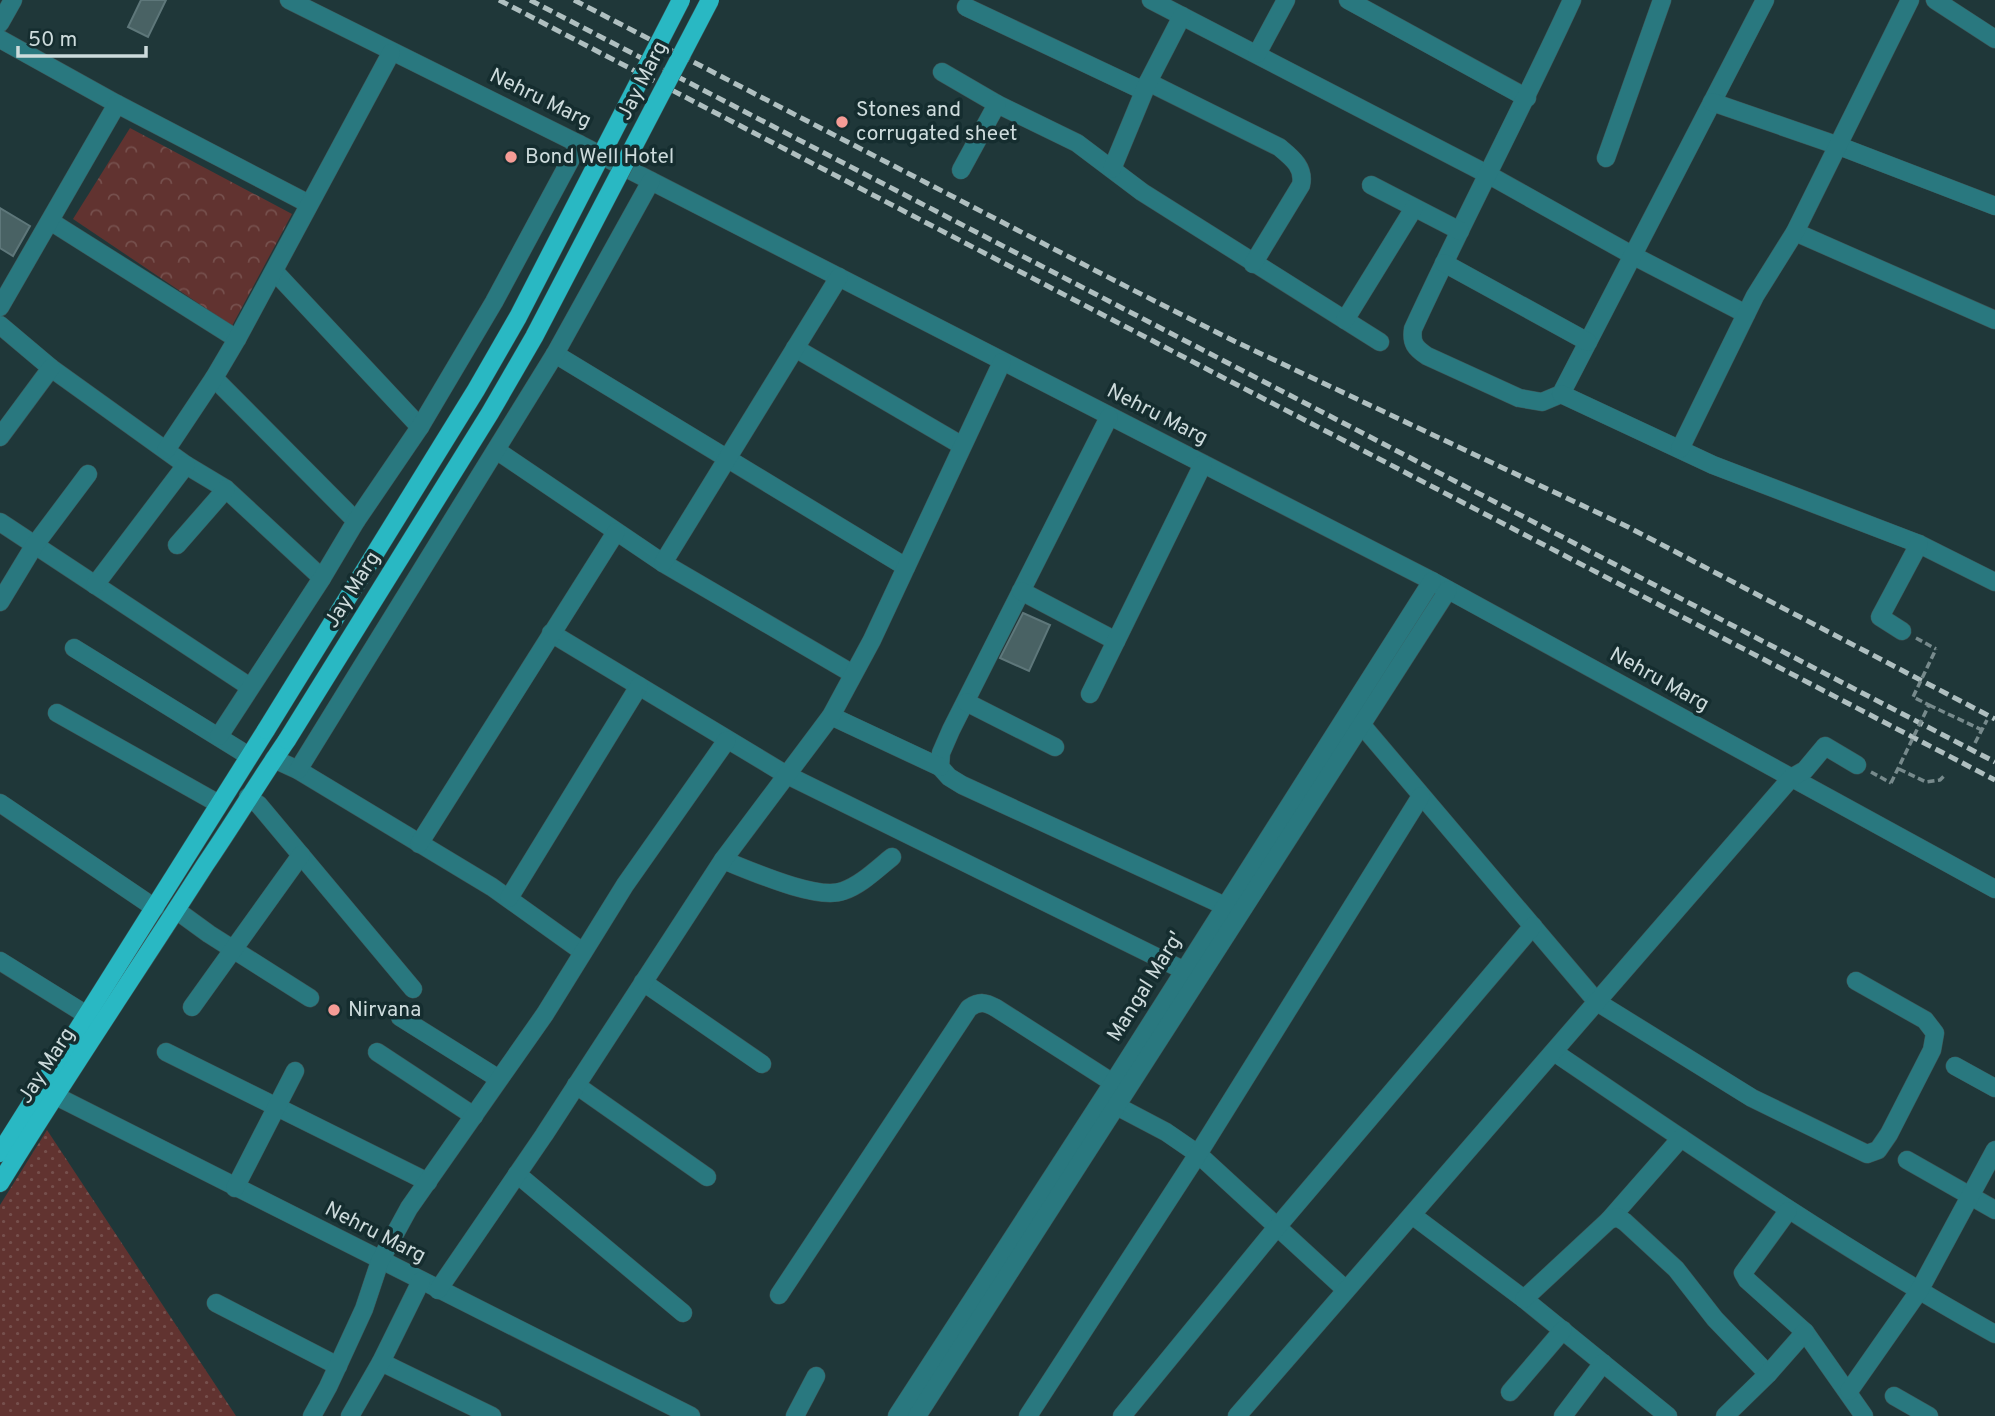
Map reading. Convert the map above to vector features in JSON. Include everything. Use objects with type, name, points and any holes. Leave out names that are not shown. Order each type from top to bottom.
[{"type":"main road","name":"Jay Marg","points":[[0,1153],[47,1092],[94,1019],[155,908],[476,390],[518,317],[681,0]]},
{"type":"main road","name":"Jay Marg","points":[[94,1019],[176,910],[287,740],[490,413],[588,235],[710,0]]},
{"type":"main road","name":"Jay Marg","points":[[0,1183],[47,1092]]},
{"type":"street","points":[[0,23],[13,0]]},
{"type":"street","name":"Nehru Marg","points":[[289,0],[391,53],[579,144],[1432,581],[1995,889]]},
{"type":"street","points":[[1151,0],[1489,175],[1632,256],[1746,314]]},
{"type":"street","points":[[1257,54],[1286,0]]},
{"type":"street","points":[[1348,0],[1527,98]]},
{"type":"street","points":[[1572,0],[1527,98],[1413,328],[1412,340],[1427,356],[1519,398],[1542,402],[1561,394],[1765,0]]},
{"type":"street","points":[[1606,158],[1662,0]]},
{"type":"street","points":[[1680,449],[1746,314],[1795,232],[1910,0]]},
{"type":"street","points":[[1935,0],[1995,39]]},
{"type":"street","points":[[966,8],[1279,147],[1292,158],[1303,177],[1301,185],[1253,264]]},
{"type":"street","points":[[1112,169],[1146,87],[1182,16]]},
{"type":"street","points":[[0,39],[117,104],[309,204]]},
{"type":"street","points":[[166,450],[214,378],[275,272],[391,53]]},
{"type":"street","points":[[942,72],[998,104],[1077,143],[1142,192],[1380,342]]},
{"type":"street","points":[[1712,102],[1839,146],[1995,206]]},
{"type":"street","points":[[0,307],[117,104]]},
{"type":"street","points":[[961,170],[998,104]]},
{"type":"street","points":[[219,736],[356,521],[420,427],[494,302],[579,144]]},
{"type":"street","points":[[298,770],[555,354],[651,181]]},
{"type":"street","points":[[1371,185],[1460,231]]},
{"type":"street","points":[[1345,320],[1414,208]]},
{"type":"street","points":[[50,220],[237,339]]},
{"type":"street","points":[[1795,232],[1995,320]]},
{"type":"street","points":[[1444,263],[1588,342]]},
{"type":"street","points":[[275,272],[420,427]]},
{"type":"street","points":[[663,564],[839,277]]},
{"type":"street","points":[[0,325],[51,368],[186,465],[226,489],[322,578]]},
{"type":"street","points":[[795,348],[961,445]]},
{"type":"street","points":[[555,354],[906,567]]},
{"type":"street","points":[[438,1290],[723,860],[831,716],[906,567],[1002,362]]},
{"type":"street","points":[[0,438],[51,368]]},
{"type":"street","points":[[214,378],[356,521]]},
{"type":"street","points":[[1561,394],[1713,465],[1991,573]]},
{"type":"street","points":[[940,767],[942,754],[966,702],[1109,417]]},
{"type":"street","points":[[496,450],[663,564],[853,674]]},
{"type":"street","points":[[1090,694],[1203,464]]},
{"type":"street","points":[[94,585],[186,465]]},
{"type":"street","points":[[0,602],[34,546],[88,474]]},
{"type":"street","points":[[177,545],[226,489]]},
{"type":"street","points":[[0,522],[250,687]]},
{"type":"street","points":[[419,844],[616,531]]},
{"type":"street","points":[[1902,631],[1880,617],[1919,544]]},
{"type":"street","name":"Mangal Marg'","points":[[897,1416],[1115,1095],[1183,971],[1432,581]]},
{"type":"street","points":[[1021,590],[1115,641]]},
{"type":"street","points":[[916,1416],[1115,1095],[1448,590]]},
{"type":"street","points":[[551,633],[786,774],[1183,971]]},
{"type":"street","points":[[74,648],[248,756]]},
{"type":"street","points":[[509,898],[639,686]]},
{"type":"street","points":[[966,702],[1055,747]]},
{"type":"street","points":[[57,713],[219,804]]},
{"type":"street","points":[[831,716],[940,767],[962,785],[1224,906]]},
{"type":"street","points":[[1362,724],[1597,1002],[1752,1098],[1867,1154],[1878,1150],[1889,1133],[1932,1050],[1935,1033],[1925,1020],[1856,981]]},
{"type":"street","points":[[312,1416],[364,1308],[380,1261],[409,1208],[545,1014],[625,885],[727,740]]},
{"type":"street","points":[[1237,1416],[1791,779],[1805,770],[1825,746],[1857,765]]},
{"type":"street","points":[[274,758],[509,898],[583,952]]},
{"type":"street","points":[[248,796],[259,805],[413,989]]},
{"type":"street","points":[[1028,1416],[1198,1154],[1422,796]]},
{"type":"street","points":[[0,803],[155,908]]},
{"type":"street","points":[[192,1007],[301,855]]},
{"type":"street","points":[[723,860],[798,887],[833,893],[853,886],[892,858]]},
{"type":"street","points":[[176,910],[310,998]]},
{"type":"street","points":[[1122,1416],[1277,1227],[1533,926]]},
{"type":"street","points":[[0,961],[94,1019]]},
{"type":"street","points":[[643,982],[762,1064]]},
{"type":"street","points":[[779,1295],[969,1008],[986,1002],[1198,1154],[1346,1290]]},
{"type":"street","points":[[400,1017],[499,1079]]},
{"type":"street","points":[[166,1052],[428,1182]]},
{"type":"street","points":[[377,1052],[474,1116]]},
{"type":"street","points":[[1553,1052],[1788,1211],[1919,1292],[1995,1334]]},
{"type":"street","points":[[1955,1066],[1995,1088]]},
{"type":"street","points":[[234,1188],[295,1071]]},
{"type":"street","points":[[576,1085],[707,1177]]},
{"type":"street","name":"Nehru Marg","points":[[47,1092],[691,1416]]},
{"type":"street","points":[[1524,1299],[1609,1220],[1681,1138]]},
{"type":"street","points":[[1849,1391],[1919,1292],[1995,1150]]},
{"type":"street","points":[[1907,1160],[1995,1210]]},
{"type":"street","points":[[517,1174],[683,1313]]},
{"type":"street","points":[[1788,1211],[1743,1273],[1747,1280],[1804,1332],[1849,1391],[1864,1416]]},
{"type":"street","points":[[1412,1215],[1524,1299],[1666,1416]]},
{"type":"street","points":[[1609,1220],[1617,1217],[1625,1222],[1676,1269],[1715,1319],[1768,1374]]},
{"type":"street","points":[[350,1416],[382,1362],[421,1281]]},
{"type":"street","points":[[216,1303],[338,1366]]},
{"type":"street","points":[[1510,1392],[1563,1330]]},
{"type":"street","points":[[1725,1416],[1768,1374],[1804,1332]]},
{"type":"street","points":[[382,1362],[492,1416]]},
{"type":"street","points":[[1563,1416],[1603,1363]]},
{"type":"street","points":[[794,1416],[816,1376]]},
{"type":"street","points":[[1894,1396],[1929,1416]]},
{"type":"path","points":[[1902,631],[1936,649],[1913,697],[1982,730]]},
{"type":"path","points":[[1857,765],[1891,783],[1929,705]]},
{"type":"path","points":[[1975,743],[1987,720]]},
{"type":"path","points":[[1899,769],[1926,782],[1940,780],[1945,775]]},
{"type":"green space","points":[[130,128],[292,214],[232,326],[73,219]]},
{"type":"green space","points":[[47,1130],[236,1416],[0,1416],[0,1205]]},
{"type":"building","points":[[141,0],[166,0],[148,37],[128,27]]},
{"type":"building","points":[[0,208],[30,226],[13,256],[0,248]]},
{"type":"building","points":[[1023,613],[1050,625],[1029,671],[1000,658]]},
{"type":"railway","points":[[499,0],[1995,780]]},
{"type":"railway","points":[[530,0],[1995,762]]},
{"type":"railway","points":[[574,0],[1129,288],[1234,341],[1628,527],[1995,719]]},
{"type":"place","name":"Stones and corrugated sheet","points":[[842,122]]},
{"type":"place","name":"Bond Well Hotel","points":[[511,157]]},
{"type":"place","name":"Nirvana","points":[[334,1010]]}]
